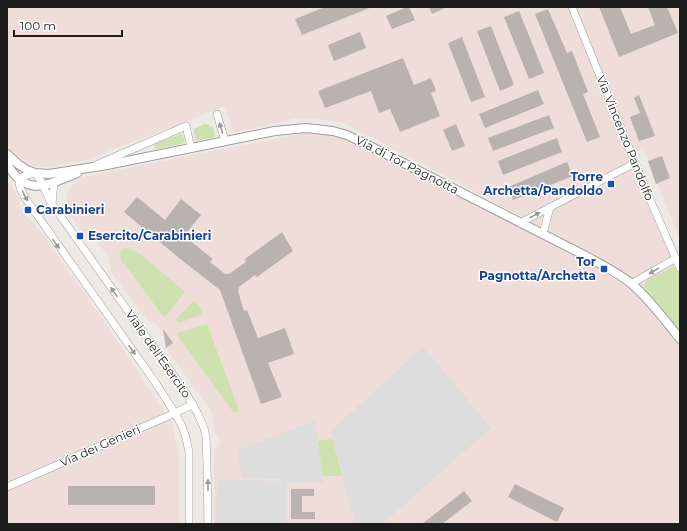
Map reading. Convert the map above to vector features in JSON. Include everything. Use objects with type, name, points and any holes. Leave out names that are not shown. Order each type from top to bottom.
[{"type":"street","name":"Via Vincenzo Pandolfo","points":[[572,7],[634,163],[680,268]]},
{"type":"street","points":[[217,114],[225,141]]},
{"type":"street","points":[[91,168],[186,126],[191,148]]},
{"type":"street","name":"Via di Tor Pagnotta","points":[[7,154],[18,164],[35,173],[49,174],[91,168],[296,128],[313,128],[333,131],[347,135],[371,147],[543,234],[622,277],[648,300],[680,339]]},
{"type":"street","points":[[520,223],[634,163]]},
{"type":"street","points":[[7,164],[19,179],[30,185],[43,186]]},
{"type":"street","name":"Via di Tor Pagnotta","points":[[43,186],[91,168]]},
{"type":"street","points":[[19,179],[35,173]]},
{"type":"street","name":"Viale dell'Esercito","points":[[35,173],[40,178],[52,204],[180,384],[200,418],[206,437],[208,524]]},
{"type":"street","name":"Viale dell'Esercito","points":[[19,179],[18,184],[34,212],[155,382],[184,429],[188,448],[189,524]]},
{"type":"street","points":[[34,212],[45,211],[52,204],[54,182]]},
{"type":"street","points":[[543,234],[550,207]]},
{"type":"street","points":[[631,284],[676,258]]},
{"type":"street","name":"Via dei Genieri","points":[[7,486],[193,404]]},
{"type":"shaded area","points":[[7,7],[680,7],[680,240],[643,148],[626,155],[680,272],[680,335],[632,279],[521,216],[344,123],[319,119],[296,118],[234,132],[225,106],[89,159],[48,167],[40,167],[30,164],[13,152],[7,145]]},
{"type":"shaded area","points":[[306,133],[327,133],[345,138],[574,255],[632,289],[659,319],[680,348],[680,524],[214,524],[214,450],[220,445],[220,439],[214,433],[212,412],[166,348],[164,334],[157,325],[146,319],[111,271],[109,258],[95,239],[91,243],[71,215],[67,206],[67,196],[71,187],[77,180],[83,177]]},
{"type":"shaded area","points":[[7,179],[19,199],[20,210],[38,228],[109,328],[173,425],[179,457],[179,524],[7,524]]},
{"type":"shaded area","points":[[423,347],[491,428],[382,524],[366,524],[354,521],[331,431]]},
{"type":"shaded area","points":[[315,421],[323,482],[287,483],[286,524],[216,524],[217,480],[281,481],[281,479],[242,478],[238,450]]},
{"type":"green space","points":[[205,124],[213,127],[215,137],[196,141],[194,129]]},
{"type":"green space","points":[[181,134],[185,143],[157,149],[154,147],[155,144]]},
{"type":"green space","points":[[126,248],[139,253],[185,292],[165,317],[124,263],[122,263],[120,254],[123,249]]},
{"type":"green space","points":[[674,267],[680,275],[680,332],[644,286],[648,279]]},
{"type":"green space","points":[[194,300],[200,307],[202,314],[180,323],[176,321],[176,319]]},
{"type":"green space","points":[[207,324],[238,408],[236,413],[234,413],[177,335],[178,333]]},
{"type":"green space","points":[[331,439],[333,441],[342,476],[323,476],[318,441]]},
{"type":"building","points":[[325,7],[372,7],[302,35],[295,19]]},
{"type":"building","points":[[409,7],[415,20],[392,29],[386,16]]},
{"type":"building","points":[[429,7],[447,7],[432,14]]},
{"type":"building","points":[[599,7],[620,7],[631,34],[655,25],[648,7],[667,7],[678,33],[619,57]]},
{"type":"building","points":[[548,9],[567,53],[572,51],[588,92],[583,94],[600,137],[587,142],[535,14]]},
{"type":"building","points":[[519,11],[544,73],[529,79],[504,17]]},
{"type":"building","points":[[491,26],[514,85],[500,91],[477,31]]},
{"type":"building","points":[[360,32],[366,48],[334,61],[328,45]]},
{"type":"building","points":[[462,37],[485,97],[471,102],[448,43]]},
{"type":"building","points":[[403,58],[414,85],[431,78],[436,91],[431,93],[440,116],[400,132],[390,109],[379,113],[371,91],[325,108],[318,91]]},
{"type":"building","points":[[538,90],[544,104],[485,128],[479,114]]},
{"type":"building","points":[[639,95],[655,136],[639,141],[630,117],[640,113],[634,98]]},
{"type":"building","points":[[549,115],[554,128],[493,151],[488,138]]},
{"type":"building","points":[[456,124],[465,146],[452,151],[443,130]]},
{"type":"building","points":[[557,138],[562,152],[503,175],[498,161]]},
{"type":"building","points":[[662,156],[670,178],[656,184],[648,161]]},
{"type":"building","points":[[567,162],[573,176],[513,200],[508,187]]},
{"type":"building","points":[[137,197],[165,220],[181,199],[201,215],[184,236],[213,259],[210,262],[225,274],[229,274],[246,262],[245,259],[282,232],[293,251],[257,277],[255,275],[239,287],[238,291],[244,311],[247,310],[258,338],[285,328],[294,354],[268,363],[282,397],[261,404],[220,290],[124,212]]},
{"type":"building","points":[[163,329],[173,343],[166,348]]},
{"type":"building","points":[[515,484],[564,508],[557,522],[508,497]]},
{"type":"building","points":[[68,486],[155,486],[155,505],[68,505]]},
{"type":"building","points":[[291,489],[314,489],[314,496],[302,496],[302,512],[315,512],[315,519],[291,519]]},
{"type":"building","points":[[464,491],[472,501],[442,524],[422,524]]},
{"type":"place","name":"Torre Archetta/Pandoldo","points":[[611,184]]},
{"type":"place","name":"Carabinieri","points":[[28,210]]},
{"type":"place","name":"Esercito/Carabinieri","points":[[80,236]]},
{"type":"place","name":"Tor Pagnotta/Archetta","points":[[604,269]]}]
